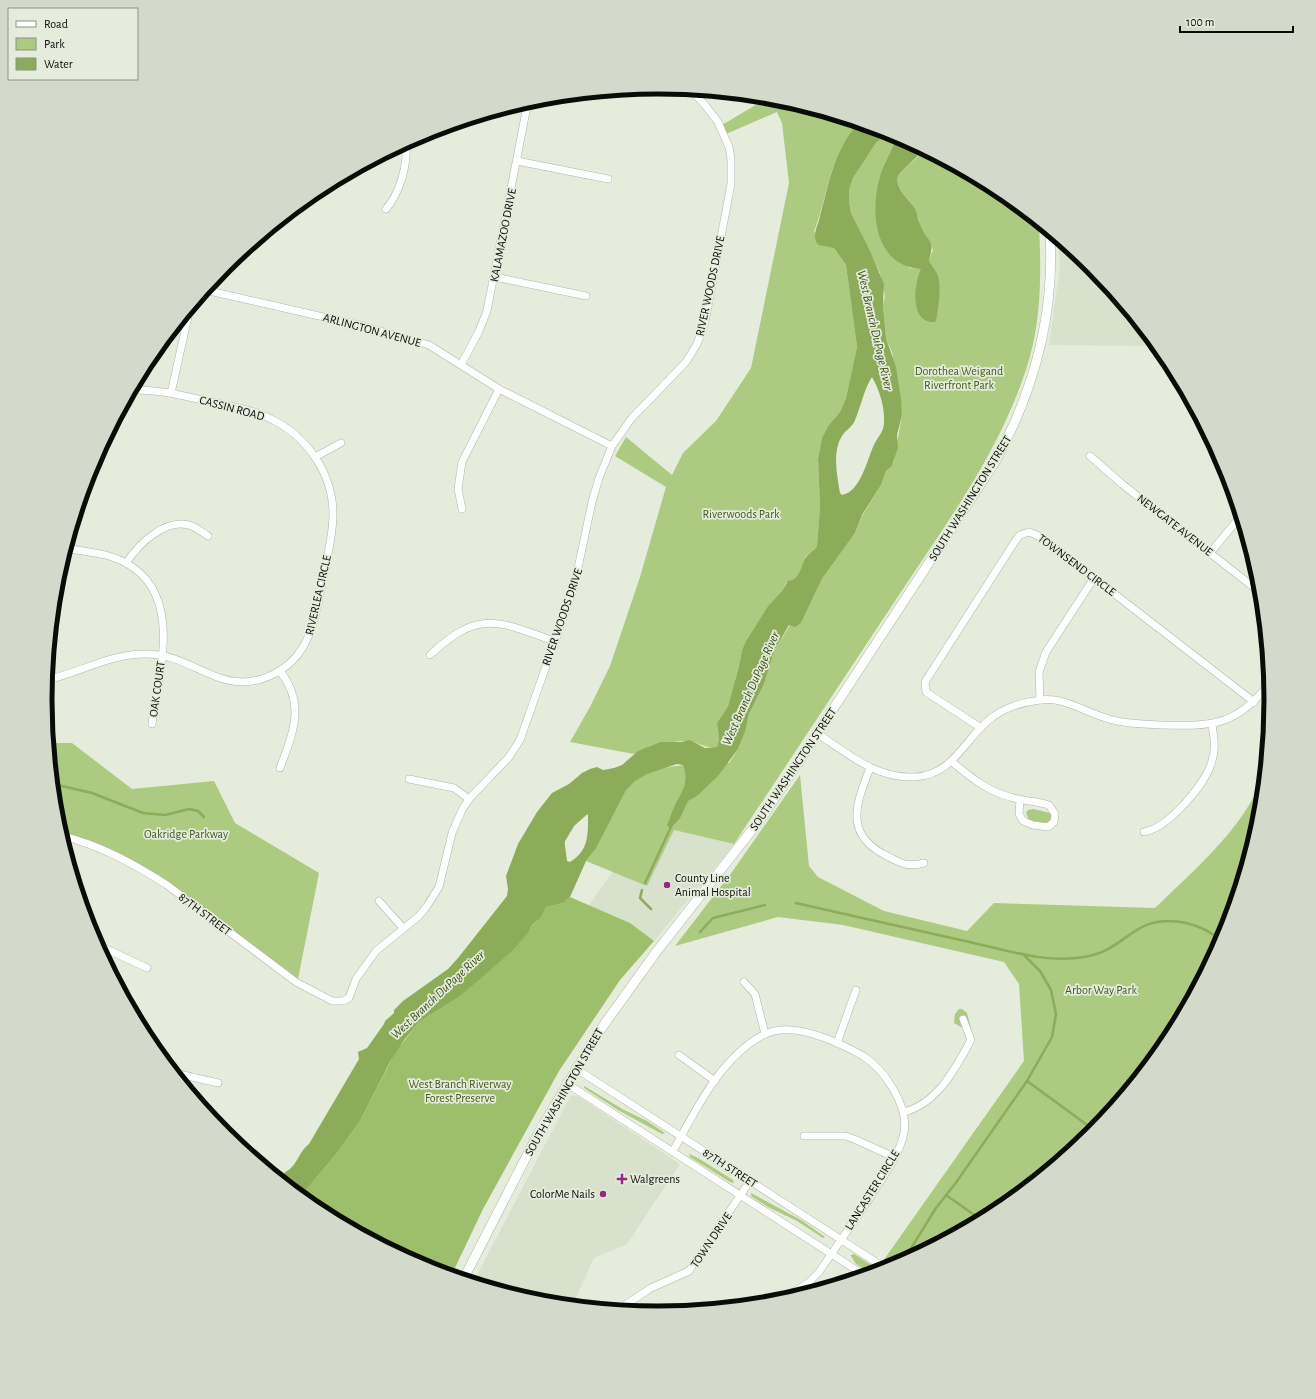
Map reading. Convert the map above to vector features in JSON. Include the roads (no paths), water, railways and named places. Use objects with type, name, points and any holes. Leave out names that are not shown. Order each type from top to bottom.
[{"type":"main road","name":"SOUTH WASHINGTON STREET","points":[[466,1274],[526,1156],[575,1068],[622,998],[763,816],[983,483],[1012,430],[1028,391],[1043,338],[1050,274],[1050,238]]},
{"type":"street","name":"RIVER WOODS DRIVE","points":[[343,1001],[349,998],[356,979],[369,959],[382,944],[423,911],[439,887],[456,821],[469,799],[515,749],[529,714],[578,575],[595,490],[612,446],[631,419],[686,362],[697,344],[704,322],[730,192],[731,159],[726,141],[718,122],[706,104],[696,95]]},
{"type":"street","name":"KALAMAZOO DRIVE","points":[[462,365],[483,322],[495,277],[527,108]]},
{"type":"street","points":[[386,209],[393,201],[400,186],[406,149]]},
{"type":"street","points":[[517,161],[608,179]]},
{"type":"street","points":[[495,277],[586,296]]},
{"type":"street","name":"ARLINGTON AVENUE","points":[[210,291],[390,333],[430,345],[499,389],[612,446]]},
{"type":"street","points":[[171,393],[188,318]]},
{"type":"street","points":[[462,509],[458,489],[462,462],[499,389]]},
{"type":"street","name":"CASSIN ROAD","points":[[137,390],[171,393],[241,409],[271,419],[296,436],[316,458]]},
{"type":"street","points":[[316,458],[341,443]]},
{"type":"street","name":"NEWGATE AVENUE","points":[[1090,456],[1110,475],[1253,588]]},
{"type":"street","name":"RIVERLEA CIRCLE","points":[[53,678],[114,657],[148,654],[162,655],[182,662],[209,675],[232,681],[260,680],[280,671],[296,658],[307,641],[311,631],[330,543],[333,512],[331,496],[322,468],[316,458]]},
{"type":"street","points":[[1210,553],[1237,521]]},
{"type":"street","points":[[72,549],[107,556],[126,563],[144,541],[169,527],[192,526],[208,536]]},
{"type":"street","name":"TOWNSEND CIRCLE","points":[[981,728],[926,692],[925,682],[1016,540],[1024,533],[1036,533],[1254,702]]},
{"type":"street","name":"OAK COURT","points":[[126,563],[147,582],[157,599],[164,626],[162,655],[152,724]]},
{"type":"street","points":[[1040,700],[1039,672],[1046,652],[1094,578]]},
{"type":"street","points":[[430,655],[448,638],[472,626],[486,623],[508,626],[554,641]]},
{"type":"street","points":[[280,671],[292,693],[295,711],[294,728],[280,768]]},
{"type":"street","points":[[818,734],[870,768],[897,775],[915,777],[939,771],[952,762],[993,716],[1008,707],[1040,700],[1062,701],[1099,716],[1125,723],[1190,726],[1212,725],[1234,716],[1254,702],[1264,691]]},
{"type":"street","points":[[1144,832],[1157,828],[1173,817],[1209,771],[1215,748],[1212,725]]},
{"type":"street","points":[[952,762],[987,788],[1020,800],[1049,805],[1056,814],[1054,822],[1048,827],[1033,825],[1023,821],[1019,814],[1020,800]]},
{"type":"street","points":[[870,768],[861,792],[857,813],[860,833],[868,845],[882,854],[910,867],[924,863]]},
{"type":"street","points":[[409,779],[454,788],[469,799]]},
{"type":"street","name":"87TH STREET","points":[[69,838],[108,852],[148,873],[296,982],[332,1001],[343,1001]]},
{"type":"street","points":[[379,901],[403,928]]},
{"type":"street","points":[[106,949],[147,968]]},
{"type":"street","points":[[744,982],[755,994],[765,1034]]},
{"type":"street","points":[[837,1043],[856,990]]},
{"type":"street","points":[[904,1112],[925,1104],[954,1070],[971,1040],[963,1019]]},
{"type":"street","name":"LANCASTER CIRCLE","points":[[673,1151],[715,1081],[733,1059],[748,1045],[765,1034],[779,1031],[797,1030],[837,1043],[864,1057],[874,1066],[897,1096],[904,1112],[904,1132],[894,1157],[882,1179],[832,1254],[813,1279],[798,1289]]},
{"type":"street","points":[[679,1055],[715,1081]]},
{"type":"street","name":"87TH STREET","points":[[575,1068],[878,1264]]},
{"type":"street","points":[[182,1075],[218,1083]]},
{"type":"street","name":"87TH STREET","points":[[566,1083],[858,1271]]},
{"type":"street","points":[[804,1136],[849,1138],[894,1157]]},
{"type":"street","name":"TOWN DRIVE","points":[[626,1304],[651,1288],[689,1271],[750,1181]]},
{"type":"water","points":[[856,127],[882,137],[876,143],[853,178],[849,190],[849,201],[851,213],[870,251],[884,284],[883,305],[886,338],[896,367],[902,415],[897,435],[898,447],[892,466],[886,471],[881,485],[862,515],[855,533],[822,579],[801,623],[795,627],[789,625],[775,649],[764,684],[749,714],[745,732],[738,749],[718,776],[697,796],[688,801],[680,818],[670,829],[667,825],[673,809],[684,788],[686,777],[683,765],[677,764],[647,774],[635,781],[626,790],[596,848],[586,861],[570,897],[563,903],[546,907],[540,918],[531,926],[529,932],[512,951],[459,997],[419,1022],[404,1040],[390,1062],[360,1121],[337,1153],[305,1191],[284,1176],[285,1172],[295,1163],[309,1144],[359,1059],[358,1052],[367,1048],[385,1021],[394,1013],[394,1010],[403,1001],[448,969],[507,896],[508,889],[506,876],[518,844],[537,812],[552,793],[569,784],[582,773],[590,769],[597,767],[603,770],[622,765],[638,751],[661,742],[681,742],[690,740],[705,748],[717,747],[719,739],[717,723],[728,706],[742,650],[746,641],[768,606],[782,591],[788,581],[792,580],[798,575],[806,557],[817,546],[820,507],[818,459],[822,438],[828,426],[840,412],[846,398],[857,347],[846,265],[834,248],[819,245],[816,242],[815,235],[830,179],[838,155]],"holes":[[[872,377],[877,387],[882,404],[884,426],[858,482],[848,493],[842,495],[840,493],[836,464],[839,442],[843,434],[854,422]],[[582,811],[588,815],[588,829],[584,847],[576,858],[570,862],[567,861],[563,830],[570,819]]]},
{"type":"water","points":[[894,143],[920,153],[899,174],[897,180],[902,193],[915,209],[922,230],[931,244],[929,260],[939,280],[938,306],[935,322],[927,321],[921,317],[917,310],[915,292],[921,269],[906,266],[894,259],[886,249],[876,224],[876,194],[879,180]]},
{"type":"waterway","points":[[58,785],[92,793],[143,813],[165,815],[189,809],[198,811],[204,817]]},
{"type":"waterway","name":"West Branch DuPage River","points":[[554,846],[569,821],[593,800]]},
{"type":"waterway","points":[[645,883],[671,827]]},
{"type":"waterway","points":[[642,890],[640,898],[651,909]]},
{"type":"waterway","points":[[796,903],[1024,955],[1054,959],[1069,959],[1099,953],[1142,927],[1168,921],[1196,926],[1215,937]]},
{"type":"waterway","points":[[700,932],[713,918],[765,905]]},
{"type":"waterway","points":[[910,1250],[936,1208],[955,1184],[1027,1081],[1052,1037],[1056,1014],[1051,990],[1040,971],[1023,954]]},
{"type":"waterway","points":[[1027,1081],[1089,1126]]},
{"type":"waterway","points":[[946,1195],[975,1215]]},
{"type":"place","name":"County Line Animal Hospital","points":[[667,885]]},
{"type":"place","name":"Walgreens","points":[[622,1179]]},
{"type":"place","name":"ColorMe Nails","points":[[603,1194]]},
{"type":"park label","name":"Dorothea Weigand Riverfront Park","points":[[959,378]]},
{"type":"park label","name":"Riverwoods Park","points":[[741,514]]},
{"type":"park label","name":"Oakridge Parkway","points":[[186,834]]},
{"type":"park label","name":"Arbor Way Park","points":[[1101,990]]},
{"type":"park label","name":"West Branch Riverway Forest Preserve","points":[[460,1091]]}]
